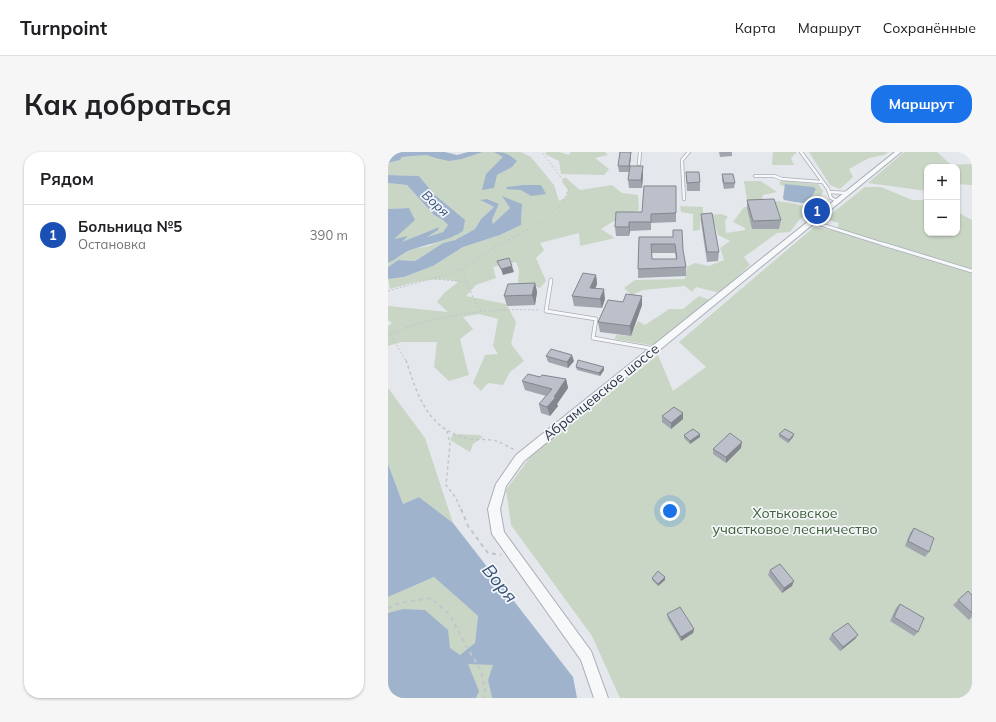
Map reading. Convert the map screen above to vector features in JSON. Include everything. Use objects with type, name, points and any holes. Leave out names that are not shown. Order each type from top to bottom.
[{"type":"street","name":"Абрамцевское шоссе","points":[[601,698],[586,656],[498,534],[494,509],[501,484],[523,455],[898,152]]},
{"type":"lane","points":[[639,164],[640,152]]},
{"type":"lane","points":[[684,198],[682,160],[689,152]]},
{"type":"lane","points":[[801,152],[829,192],[831,198],[837,201]]},
{"type":"lane","points":[[755,176],[774,176],[782,179],[822,182]]},
{"type":"lane","points":[[829,192],[847,193]]},
{"type":"lane","points":[[813,222],[972,271]]},
{"type":"lane","points":[[551,280],[546,311],[596,319],[593,338],[655,349]]},
{"type":"path","points":[[388,291],[434,279],[462,268],[492,249],[541,222],[563,203],[569,188],[561,179],[550,159],[542,152]]},
{"type":"path","points":[[462,268],[466,282],[481,311]]},
{"type":"path","points":[[434,279],[466,282]]},
{"type":"path","points":[[390,334],[426,320],[447,315],[481,311],[546,311]]},
{"type":"path","points":[[388,330],[405,358],[415,389],[428,414],[447,431],[471,439],[494,440],[523,455]]},
{"type":"path","points":[[447,431],[450,444],[446,485],[456,498],[468,526],[488,553],[515,558]]},
{"type":"path","points":[[388,608],[400,603],[431,598],[450,615],[466,646],[481,670],[485,690],[483,698]]},
{"type":"green space","points":[[483,152],[521,152],[531,157],[554,185],[559,201],[566,197],[568,190],[562,182],[565,177],[580,190],[612,185],[622,193],[638,195],[639,210],[617,219],[601,229],[615,238],[580,246],[579,233],[540,243],[544,250],[536,258],[546,281],[540,288],[518,283],[519,270],[516,262],[493,267],[496,278],[476,285],[466,296],[506,304],[516,322],[511,344],[524,361],[510,372],[503,385],[488,383],[481,391],[473,383],[485,355],[498,354],[493,346],[498,319],[479,314],[463,317],[473,329],[460,339],[469,375],[449,381],[434,367],[437,342],[401,342],[388,346],[388,326],[392,323],[388,320],[388,306],[448,312],[437,302],[444,293],[458,282],[441,279],[415,282],[390,289],[388,279],[404,277],[433,266],[463,247],[500,235],[521,225],[522,205],[503,197],[510,208],[493,225],[492,220],[499,204],[481,201],[494,207],[481,219],[475,229],[455,240],[443,243],[415,261],[398,260],[388,267],[388,263],[412,249],[429,246],[449,237],[456,236],[462,218],[434,194],[419,176],[388,175],[388,163],[400,160],[402,157],[426,155],[435,158],[462,159]]},
{"type":"green space","points":[[547,152],[559,152],[569,155],[571,152],[605,152],[608,155],[595,158],[609,169],[604,175],[561,174],[559,161],[545,154]]},
{"type":"green space","points":[[773,152],[797,152],[791,158],[794,165],[772,165]]},
{"type":"green space","points":[[809,152],[888,152],[884,155],[869,158],[849,169],[853,177],[840,189],[830,185]]},
{"type":"green space","points":[[904,152],[937,152],[950,164],[924,164],[924,191],[868,183]]},
{"type":"green space","points":[[972,164],[972,185],[960,184],[960,165]]},
{"type":"green space","points":[[744,181],[761,181],[777,192],[763,195],[762,199],[798,204],[810,211],[799,220],[790,232],[777,233],[744,257],[750,265],[720,293],[696,287],[692,292],[685,286],[643,290],[632,295],[624,288],[635,280],[685,279],[687,267],[695,263],[709,266],[724,260],[720,248],[730,241],[718,235],[714,222],[700,221],[700,230],[693,231],[693,214],[681,212],[680,206],[703,207],[703,215],[722,214],[728,217],[725,220],[726,233],[745,230],[745,228],[733,222],[744,207],[758,206],[761,203],[747,200]]},
{"type":"green space","points":[[781,181],[818,184],[823,191],[819,203],[819,209],[812,210],[811,207],[815,203],[810,200],[816,189],[785,184],[785,187],[779,184]]},
{"type":"green space","points":[[388,183],[407,185],[434,215],[448,225],[443,232],[424,238],[439,227],[400,243],[407,237],[393,240],[409,208],[388,209]]},
{"type":"green space","name":"Хотьковское участковое лесничество","points":[[865,187],[881,187],[912,200],[924,200],[924,236],[960,236],[960,214],[972,220],[972,698],[620,698],[592,636],[511,525],[506,490],[533,453],[658,355],[673,391],[706,367],[679,342],[814,227],[837,231],[839,223],[825,219]]},
{"type":"green space","points":[[699,296],[710,300],[656,346],[615,339],[616,335],[631,336],[638,321],[645,325],[669,309],[683,309]]},
{"type":"green space","points":[[388,388],[425,438],[453,523],[419,497],[403,504],[388,464]]},
{"type":"green space","points":[[453,434],[479,435],[483,437],[473,444],[470,452],[450,440]]},
{"type":"green space","points":[[434,577],[478,616],[475,643],[494,665],[488,680],[492,698],[388,698],[388,597]]},
{"type":"water","points":[[398,152],[445,152],[457,155],[468,152],[483,152],[462,159],[449,161],[426,155],[402,157],[400,160],[388,163],[388,154]]},
{"type":"water","points":[[494,152],[507,154],[517,161],[512,167],[497,175],[494,188],[482,190],[486,174],[503,157]]},
{"type":"water","name":"Воря","points":[[388,175],[419,176],[434,194],[465,220],[463,231],[446,239],[410,250],[388,263],[388,209],[409,208],[415,220],[394,239],[408,236],[402,242],[439,227],[438,230],[427,237],[443,232],[448,225],[434,215],[407,185],[388,183]]},
{"type":"water","points":[[785,184],[813,187],[816,189],[807,202],[800,203],[784,200]]},
{"type":"water","points":[[541,185],[546,194],[531,196],[521,190],[506,189],[507,187]]},
{"type":"water","points":[[502,196],[522,204],[521,225],[500,235],[463,247],[433,266],[404,277],[388,279],[388,267],[398,260],[415,261],[443,243],[455,240],[475,229],[481,219],[494,207],[480,200],[487,199],[499,204],[492,220],[493,224],[510,208]]},
{"type":"water","points":[[388,464],[403,504],[419,497],[453,523],[573,677],[577,698],[492,698],[488,680],[493,665],[468,664],[479,691],[476,698],[388,698],[388,613],[403,609],[425,610],[448,630],[450,648],[460,655],[475,643],[478,616],[434,577],[388,597]]},
{"type":"building","points":[[620,152],[631,152],[629,166],[618,166]]},
{"type":"building","points":[[630,166],[643,166],[641,180],[628,180]]},
{"type":"building","points":[[686,172],[699,172],[700,182],[687,183]]},
{"type":"building","points":[[722,174],[733,174],[735,183],[724,183]]},
{"type":"building","points":[[644,186],[676,186],[676,213],[651,214],[651,222],[629,222],[629,227],[615,227],[616,212],[642,212]]},
{"type":"building","points":[[774,199],[781,220],[753,221],[747,200]]},
{"type":"building","points":[[712,213],[719,252],[707,252],[701,214]]},
{"type":"building","points":[[673,230],[682,230],[686,267],[638,269],[639,237],[673,237]],"holes":[[[651,244],[675,244],[677,259],[652,259]]]},
{"type":"building","points":[[509,258],[512,266],[501,269],[497,261]]},
{"type":"building","points":[[583,273],[596,275],[590,288],[604,289],[600,299],[572,296]]},
{"type":"building","points":[[535,283],[532,295],[504,296],[508,284]]},
{"type":"building","points":[[626,294],[642,296],[630,326],[598,322],[608,300],[623,302]]},
{"type":"building","points":[[551,349],[572,355],[567,362],[546,356]]},
{"type":"building","points":[[578,360],[604,367],[599,373],[576,367]]},
{"type":"building","points":[[528,374],[540,377],[542,375],[566,379],[554,397],[556,397],[547,407],[539,404],[552,389],[522,381]]},
{"type":"building","points":[[674,407],[683,413],[671,423],[662,416]]},
{"type":"building","points":[[693,429],[700,434],[690,441],[684,435]]},
{"type":"building","points":[[785,429],[794,434],[789,440],[779,434]]},
{"type":"building","points":[[730,433],[742,442],[726,457],[713,449]]},
{"type":"building","points":[[914,528],[934,538],[929,552],[908,541]]},
{"type":"building","points":[[780,564],[794,581],[784,588],[770,570]]},
{"type":"building","points":[[658,571],[665,577],[658,584],[652,578]]},
{"type":"building","points":[[968,591],[972,595],[972,613],[958,600]]},
{"type":"building","points":[[900,604],[924,618],[918,632],[894,617]]},
{"type":"building","points":[[680,607],[694,629],[681,637],[667,614]]},
{"type":"building","points":[[848,623],[858,635],[843,647],[832,634]]},
{"type":"place","name":"Больница №5","points":[[817,211]]}]
